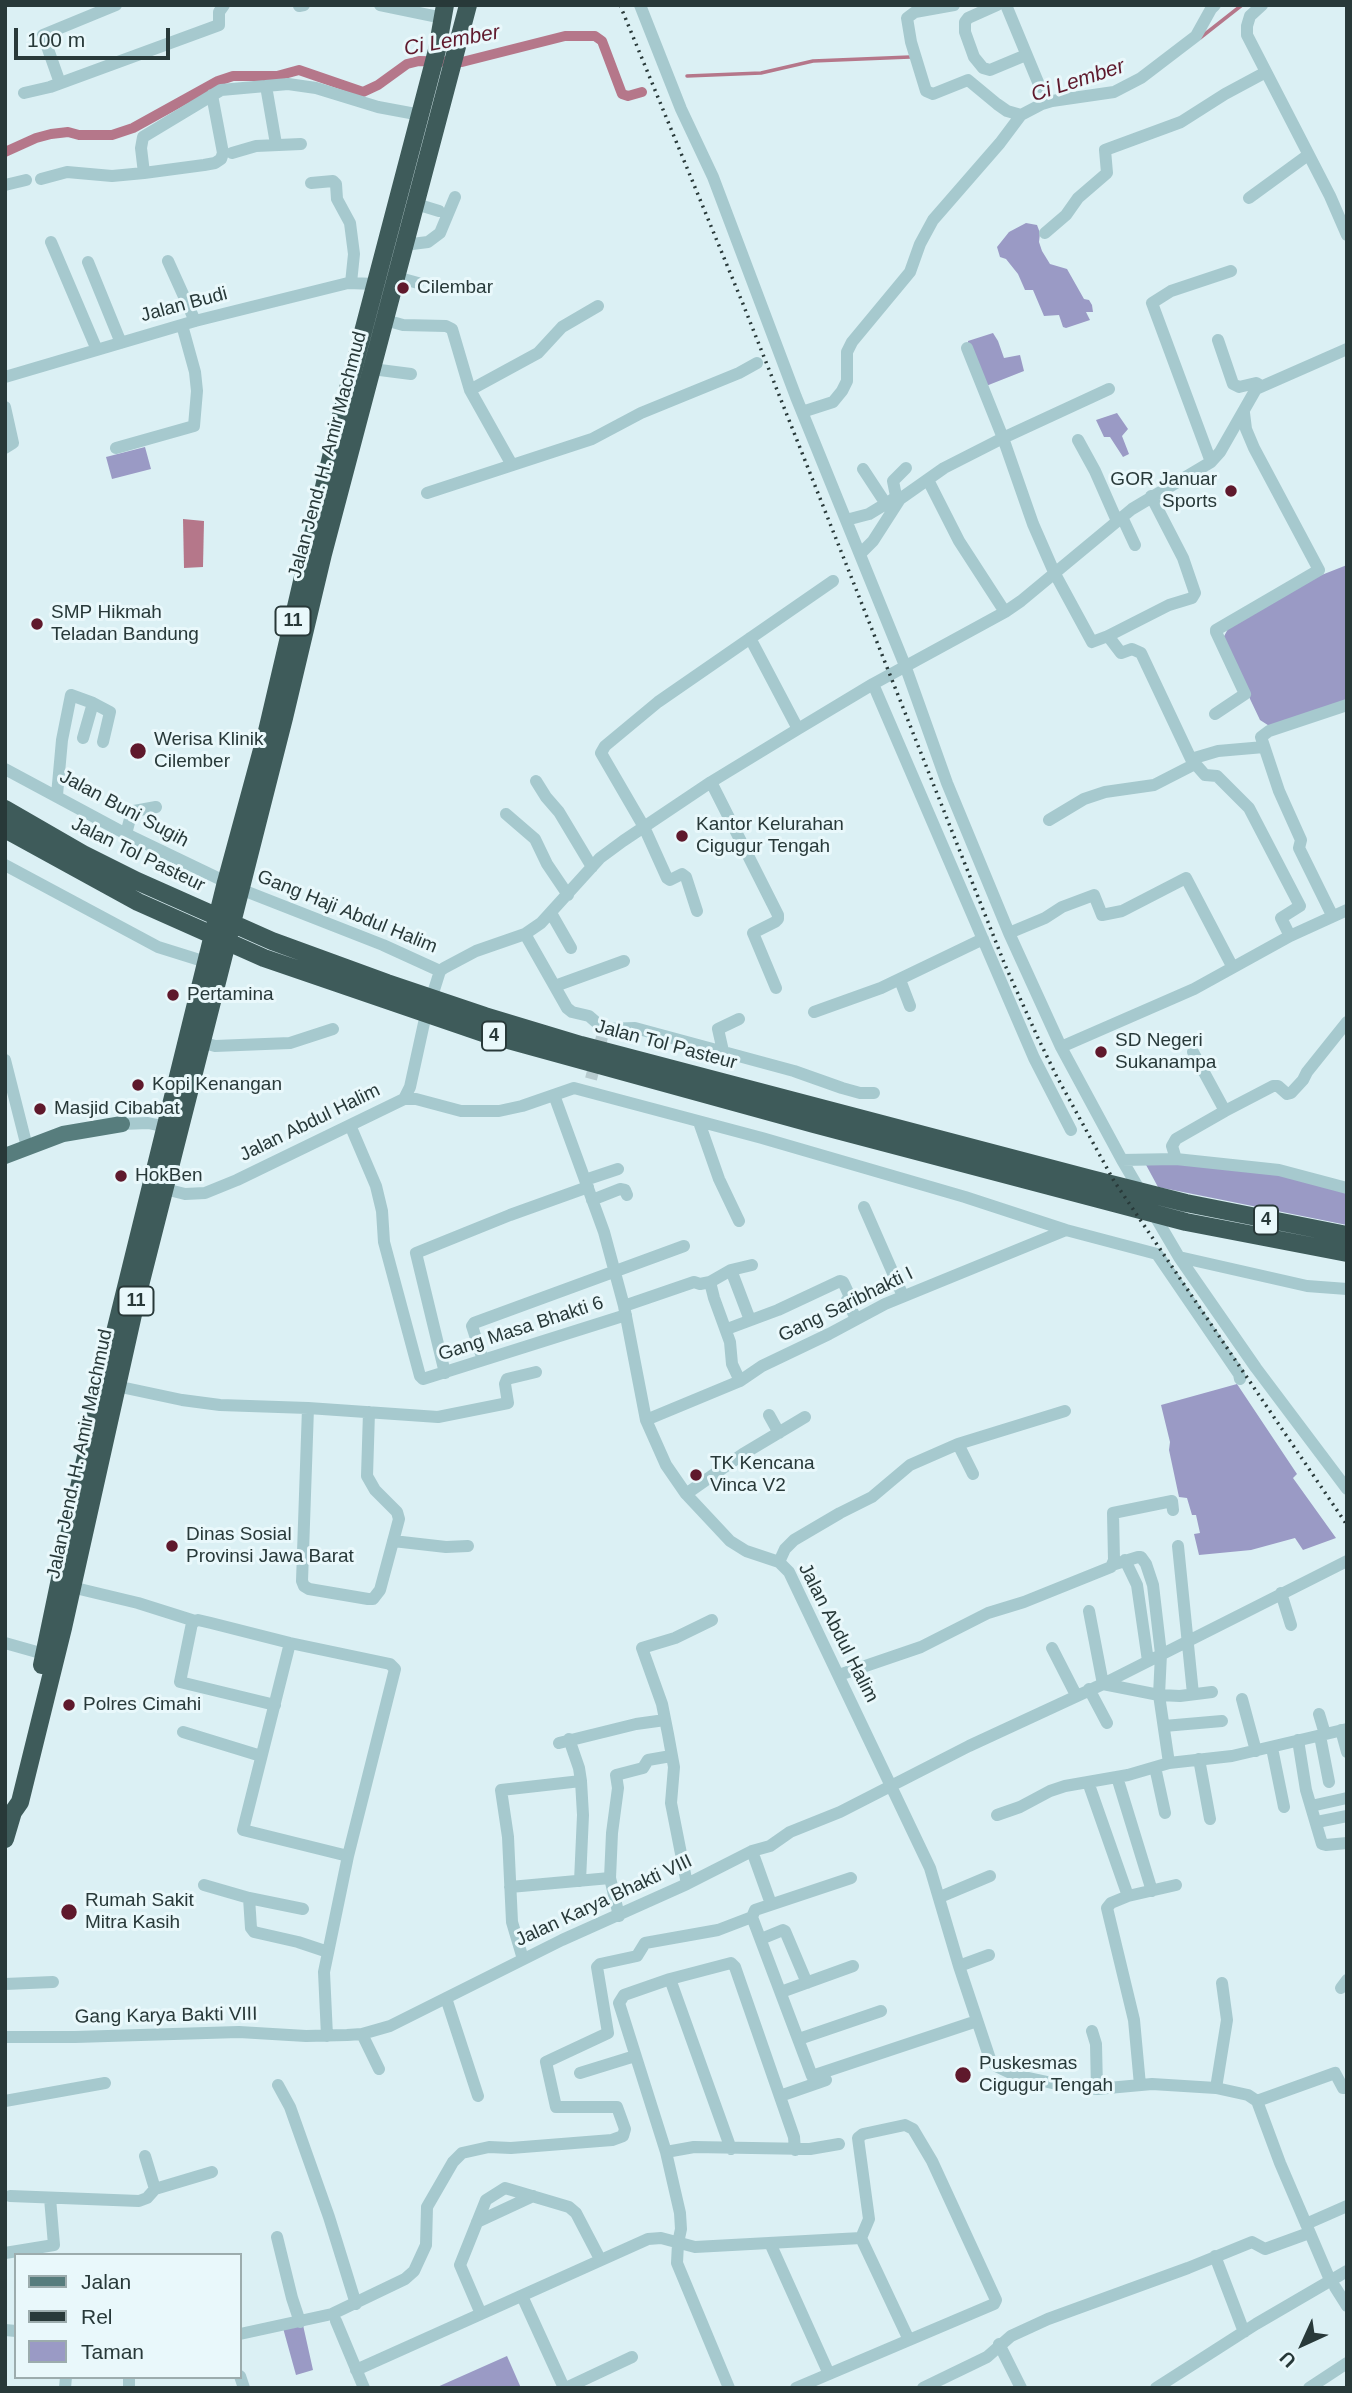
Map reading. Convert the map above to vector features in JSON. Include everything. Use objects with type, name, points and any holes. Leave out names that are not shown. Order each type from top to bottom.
[{"type":"highway","name":"Jalan Jend. H. Amir Machmud","points":[[347,428],[372,369],[416,204],[453,9]]},
{"type":"highway","name":"Jalan Jend. H. Amir Machmud","points":[[13,1812],[11,1799],[44,1654],[65,1585],[165,1189],[207,1044],[233,885],[347,428],[376,284],[421,115],[444,61],[453,9]]},
{"type":"highway","name":"Jalan Tol Pasteur","points":[[5,809],[83,854],[272,941],[485,1016],[729,1092]]},
{"type":"highway","name":"Jalan Tol Pasteur","points":[[5,829],[138,902],[264,958],[483,1033],[729,1092],[1090,1187],[1347,1235]]},
{"type":"highway","name":"Jalan Jend. H. Amir Machmud","points":[[6,1836],[13,1812],[20,1802],[114,1336],[206,962],[233,885]]},
{"type":"highway","name":"Jalan Tol Pasteur","points":[[1090,1187],[1186,1222],[1347,1252]]},
{"type":"main road","points":[[5,1156],[63,1134],[122,1124]]},
{"type":"street","points":[[72,5],[77,20]]},
{"type":"street","points":[[60,83],[43,35],[116,5]]},
{"type":"street","points":[[24,93],[60,83],[219,25],[219,12],[224,5]]},
{"type":"street","points":[[380,5],[453,9]]},
{"type":"street","points":[[640,5],[681,109],[713,177],[803,412],[906,668],[947,783],[1009,933],[1061,1047],[1122,1160],[1180,1257],[1256,1368],[1347,1489]]},
{"type":"street","points":[[954,5],[915,12],[907,18],[911,42],[926,91],[933,94],[968,79],[1018,118]]},
{"type":"street","points":[[997,5],[972,10],[965,22],[965,32],[974,57],[983,68],[990,70],[1026,55]]},
{"type":"street","points":[[1006,5],[1040,87]]},
{"type":"street","points":[[803,412],[833,402],[842,391],[847,381],[847,352],[852,342],[910,272],[920,244],[933,220],[1018,118],[1041,103],[1114,92],[1141,78],[1196,36],[1215,5]]},
{"type":"street","points":[[1258,6],[1250,16],[1247,35],[1347,235]]},
{"type":"street","points":[[1045,233],[1066,215],[1078,198],[1107,173],[1105,150],[1181,122],[1266,72]]},
{"type":"street","points":[[144,173],[141,148],[143,137],[221,90],[241,86],[288,84],[316,88],[378,107],[421,115]]},
{"type":"street","points":[[266,86],[276,144]]},
{"type":"street","points":[[41,179],[67,172],[112,176],[215,163],[221,159],[223,153],[212,95]]},
{"type":"street","points":[[232,153],[256,146],[301,144]]},
{"type":"street","points":[[1249,198],[1308,155]]},
{"type":"street","points":[[5,185],[26,180]]},
{"type":"street","points":[[311,183],[333,181],[336,184],[337,199],[350,223],[354,254],[351,283]]},
{"type":"street","points":[[404,246],[428,242],[440,233],[455,197]]},
{"type":"street","points":[[416,204],[439,211]]},
{"type":"street","points":[[51,242],[97,350]]},
{"type":"street","points":[[116,448],[194,426],[197,391],[189,323],[168,261]]},
{"type":"street","points":[[88,262],[121,343]]},
{"type":"street","points":[[1210,462],[1152,303],[1171,291],[1231,271]]},
{"type":"street","points":[[397,277],[418,283]]},
{"type":"street","name":"Jalan Budi","points":[[5,377],[189,323],[351,283],[376,284]]},
{"type":"street","points":[[470,390],[538,353],[562,327],[598,306]]},
{"type":"street","points":[[386,320],[403,324],[450,327],[470,390],[512,465]]},
{"type":"street","points":[[1218,340],[1233,384],[1237,387],[1256,383],[1261,386]]},
{"type":"street","points":[[967,348],[1003,438],[1033,524],[1054,572],[1092,642],[1169,605],[1192,598],[1195,593],[1183,558],[1151,496]]},
{"type":"street","points":[[434,990],[440,971],[476,951],[525,933],[551,913],[592,867],[623,841],[711,782],[873,684],[1005,612],[1119,519],[1151,496],[1210,462],[1220,452],[1252,394],[1261,386],[1347,349]]},
{"type":"street","points":[[427,493],[592,439],[641,413],[757,363]]},
{"type":"street","points":[[372,369],[411,374]]},
{"type":"street","points":[[860,554],[873,541],[900,499],[944,468],[1109,389]]},
{"type":"street","points":[[5,407],[13,443],[5,448]]},
{"type":"street","points":[[1215,714],[1245,694],[1216,630],[1319,570],[1254,448],[1246,429],[1244,412]]},
{"type":"street","points":[[1078,440],[1135,545]]},
{"type":"street","points":[[846,520],[869,514],[896,496],[893,481],[906,468]]},
{"type":"street","points":[[863,469],[886,504]]},
{"type":"street","points":[[928,480],[959,541],[1005,612]]},
{"type":"street","points":[[697,911],[685,876],[682,874],[668,880],[644,827],[601,752],[658,702],[833,581]]},
{"type":"street","points":[[1108,636],[1121,653],[1132,649],[1141,653],[1193,762],[1206,776],[1217,776],[1249,808],[1300,906],[1281,918],[1290,936]]},
{"type":"street","points":[[750,638],[798,729]]},
{"type":"street","points":[[873,684],[1034,1058],[1071,1130]]},
{"type":"street","points":[[58,795],[62,740],[68,699],[71,695],[110,712],[103,743]]},
{"type":"street","points":[[83,738],[93,703]]},
{"type":"street","points":[[1332,915],[1299,848],[1301,840],[1279,791],[1261,737],[1347,705]]},
{"type":"street","points":[[1049,820],[1084,799],[1105,792],[1154,785],[1218,751],[1264,747]]},
{"type":"street","name":"Jalan Buni Sugih","points":[[5,769],[58,795],[126,834],[233,885]]},
{"type":"street","points":[[536,781],[559,812],[592,867]]},
{"type":"street","points":[[711,782],[778,915],[775,922],[754,933],[776,988]]},
{"type":"street","points":[[126,834],[134,811],[156,807]]},
{"type":"street","points":[[506,814],[534,839],[568,895]]},
{"type":"street","points":[[5,864],[158,947],[206,962]]},
{"type":"street","points":[[1009,933],[1045,918],[1062,907],[1094,895],[1102,915],[1122,911],[1186,877],[1232,966]]},
{"type":"street","name":"Gang Haji Abdul Halim","points":[[233,885],[383,945],[440,971]]},
{"type":"street","points":[[1061,1047],[1194,989],[1290,936],[1347,910]]},
{"type":"street","points":[[551,913],[571,948]]},
{"type":"street","points":[[525,933],[572,1012],[589,1016],[603,1033],[635,1028],[794,1071],[860,1093],[874,1093]]},
{"type":"street","points":[[814,1012],[869,993],[983,939]]},
{"type":"street","points":[[555,986],[624,961]]},
{"type":"street","points":[[900,979],[910,1006]]},
{"type":"street","points":[[723,1051],[718,1029],[739,1019]]},
{"type":"street","points":[[404,1099],[410,1087],[424,1023]]},
{"type":"street","points":[[1176,1159],[1172,1146],[1176,1139],[1273,1086],[1278,1086],[1287,1094],[1291,1093],[1347,1023]]},
{"type":"street","points":[[207,1044],[290,1043],[333,1029]]},
{"type":"street","points":[[1194,1052],[1225,1111]]},
{"type":"street","points":[[5,1060],[27,1147]]},
{"type":"street","points":[[554,1094],[592,1085],[699,1122],[965,1197],[1066,1230],[1157,1254],[1240,1379]]},
{"type":"street","name":"Jalan Abdul Halim","points":[[165,1189],[185,1195],[205,1193],[404,1099],[416,1099],[461,1111],[485,1112],[522,1106],[554,1094],[615,1270],[646,1420],[670,1473],[686,1494],[738,1547],[779,1562],[796,1585],[916,1835],[940,1897],[973,2026],[990,2059],[1003,2070],[1042,2081],[1097,2089],[1140,2085],[1216,2088],[1248,2095],[1257,2101]]},
{"type":"street","points":[[699,1122],[719,1179],[739,1221]]},
{"type":"street","points":[[122,1124],[148,1123],[167,1127]]},
{"type":"street","name":"Gang Masa Bhakti 6","points":[[350,1125],[376,1186],[382,1211],[384,1242],[420,1376],[427,1380],[625,1311],[694,1282],[710,1282],[731,1270],[752,1265]]},
{"type":"street","points":[[1122,1160],[1176,1159],[1279,1170],[1347,1188]]},
{"type":"street","points":[[445,1373],[416,1253],[510,1215],[588,1189],[618,1169]]},
{"type":"street","points":[[588,1189],[620,1189],[627,1195]]},
{"type":"street","points":[[864,1207],[903,1296]]},
{"type":"street","name":"Gang Saribhakti I","points":[[646,1420],[740,1381],[762,1366],[903,1296],[1066,1230]]},
{"type":"street","points":[[483,1360],[472,1326],[474,1323],[684,1246]]},
{"type":"street","points":[[1180,1257],[1307,1286],[1347,1289]]},
{"type":"street","points":[[731,1270],[750,1320]]},
{"type":"street","points":[[727,1329],[778,1310],[840,1281],[850,1297],[848,1300],[856,1319]]},
{"type":"street","points":[[710,1282],[733,1351],[732,1364],[740,1381]]},
{"type":"street","points":[[116,1386],[182,1401],[220,1405],[438,1417],[508,1403],[505,1384],[507,1378],[536,1372]]},
{"type":"street","points":[[308,1408],[303,1586],[373,1598],[380,1590],[399,1519],[397,1512],[372,1486],[367,1476],[369,1412]]},
{"type":"street","points":[[779,1562],[785,1549],[794,1540],[872,1497],[910,1465],[958,1444],[1065,1412]]},
{"type":"street","points":[[769,1415],[779,1433]]},
{"type":"street","points":[[686,1494],[743,1454],[805,1417]]},
{"type":"street","points":[[958,1444],[973,1474]]},
{"type":"street","points":[[1148,1661],[1136,1585],[1119,1563],[1113,1513],[1172,1501],[1173,1510]]},
{"type":"street","points":[[393,1541],[446,1548],[468,1546]]},
{"type":"street","points":[[1178,1546],[1194,1694]]},
{"type":"street","points":[[839,1675],[921,1647],[988,1613],[1141,1557],[1153,1584],[1161,1654],[1159,1695],[1169,1763]]},
{"type":"street","name":"Jalan Karya Bhakti VIII","points":[[327,2036],[362,2034],[390,2026],[523,1959],[687,1884],[752,1851],[769,1846],[790,1832],[840,1812],[891,1784],[1102,1684],[1347,1561]]},
{"type":"street","points":[[65,1585],[195,1621],[390,1664],[395,1669],[348,1856],[324,1972],[327,2036]]},
{"type":"street","points":[[1281,1594],[1291,1625]]},
{"type":"street","points":[[1089,1611],[1102,1684],[1159,1695],[1212,1692]]},
{"type":"street","points":[[687,1884],[671,1803],[674,1768],[665,1720],[642,1648],[676,1638],[712,1620]]},
{"type":"street","points":[[195,1621],[189,1629],[180,1682],[275,1705]]},
{"type":"street","points":[[5,1643],[44,1654]]},
{"type":"street","points":[[290,1643],[243,1830],[348,1856]]},
{"type":"street","points":[[1052,1648],[1076,1695]]},
{"type":"street","points":[[1089,1689],[1107,1723]]},
{"type":"street","points":[[1242,1699],[1253,1756]]},
{"type":"street","points":[[1319,1714],[1329,1782]]},
{"type":"street","points":[[580,1881],[583,1815],[581,1781],[579,1768],[564,1741],[665,1720]]},
{"type":"street","points":[[1164,1726],[1222,1721]]},
{"type":"street","points":[[997,1815],[1020,1807],[1050,1791],[1169,1763],[1253,1756],[1298,1740],[1344,1730],[1347,1752]]},
{"type":"street","points":[[183,1732],[261,1756]]},
{"type":"street","points":[[1298,1740],[1306,1790],[1323,1845],[1347,1843]]},
{"type":"street","points":[[1272,1748],[1284,1807]]},
{"type":"street","points":[[619,1916],[610,1878],[618,1788],[616,1775],[642,1768],[648,1760],[671,1756]]},
{"type":"street","points":[[1199,1759],[1210,1819]]},
{"type":"street","points":[[1155,1767],[1165,1813]]},
{"type":"street","points":[[1117,1777],[1152,1891]]},
{"type":"street","points":[[523,1959],[512,1922],[508,1837],[501,1790],[581,1781]]},
{"type":"street","points":[[1088,1782],[1128,1896]]},
{"type":"street","points":[[1311,1807],[1347,1798]]},
{"type":"street","points":[[1317,1822],[1347,1816]]},
{"type":"street","points":[[752,1851],[771,1904]]},
{"type":"street","points":[[940,1897],[990,1877]]},
{"type":"street","points":[[510,1888],[610,1878]]},
{"type":"street","points":[[851,1878],[755,1910],[752,1917],[799,2039],[808,2070],[815,2077],[973,2026]]},
{"type":"street","points":[[204,1885],[303,1909]]},
{"type":"street","points":[[1140,2085],[1134,2020],[1107,1909],[1111,1903],[1128,1896],[1176,1885]]},
{"type":"street","points":[[249,1898],[251,1928],[254,1932],[328,1952]]},
{"type":"street","points":[[242,2334],[332,2314],[356,2304],[414,2271],[426,2245],[427,2207],[453,2162],[462,2153],[489,2147],[511,2148],[612,2140],[623,2136],[625,2129],[617,2107],[556,2107],[546,2062],[608,2034],[598,1966],[637,1956],[645,1943],[718,1930],[752,1917]]},
{"type":"street","points":[[761,1939],[785,1931],[807,1983]]},
{"type":"street","points":[[959,1966],[989,1955]]},
{"type":"street","points":[[729,2388],[677,2263],[680,2213],[666,2152],[619,2003],[624,1995],[670,1979],[731,1963],[794,2137],[795,2150]]},
{"type":"street","points":[[781,1992],[853,1966]]},
{"type":"street","points":[[670,1979],[731,2149]]},
{"type":"street","points":[[5,1984],[53,1982]]},
{"type":"street","points":[[1216,2088],[1227,2020],[1222,1983]]},
{"type":"street","points":[[446,1998],[478,2096]]},
{"type":"street","points":[[799,2039],[881,2011]]},
{"type":"street","points":[[779,2095],[973,2026]]},
{"type":"street","name":"Gang Karya Bakti VIII","points":[[5,2036],[75,2037],[239,2032],[327,2036]]},
{"type":"street","points":[[1092,2032],[1096,2044],[1097,2089]]},
{"type":"street","points":[[362,2034],[379,2069]]},
{"type":"street","points":[[580,2073],[635,2056]]},
{"type":"street","points":[[1347,2088],[1343,2088],[1335,2073],[1257,2101],[1307,2229],[1347,2306]]},
{"type":"street","points":[[5,2101],[105,2083]]},
{"type":"street","points":[[278,2085],[290,2106],[342,2255],[356,2304]]},
{"type":"street","points":[[796,2388],[991,2307],[996,2300],[932,2161],[912,2129],[905,2125],[863,2134],[858,2138],[869,2219],[861,2238],[909,2340]]},
{"type":"street","points":[[666,2152],[694,2147],[795,2150],[839,2144]]},
{"type":"street","points":[[145,2156],[155,2189]]},
{"type":"street","points":[[10,2196],[139,2201],[147,2198],[155,2189],[212,2172]]},
{"type":"street","points":[[481,2315],[460,2265],[485,2200],[505,2188],[569,2207],[576,2213],[600,2259]]},
{"type":"street","points":[[477,2222],[533,2196]]},
{"type":"street","points":[[5,2253],[54,2245],[50,2198]]},
{"type":"street","points":[[923,2388],[987,2357],[1011,2336],[1048,2319],[1252,2242],[1265,2249],[1347,2206]]},
{"type":"street","points":[[277,2237],[300,2322]]},
{"type":"street","points":[[356,2370],[648,2239],[662,2238],[695,2247],[861,2238]]},
{"type":"street","points":[[771,2243],[829,2374]]},
{"type":"street","points":[[1215,2256],[1244,2332]]},
{"type":"street","points":[[1156,2388],[1244,2332],[1333,2283],[1347,2271]]},
{"type":"street","points":[[522,2296],[565,2388],[632,2357]]},
{"type":"street","points":[[336,2321],[364,2388]]},
{"type":"street","points":[[999,2344],[1021,2388]]},
{"type":"street","points":[[1309,2388],[1347,2363]]},
{"type":"green space","points":[[1026,223],[1037,225],[1042,251],[1050,264],[1067,269],[1084,299],[1089,300],[1093,312],[1086,312],[1090,320],[1066,328],[1063,327],[1059,315],[1044,316],[1033,290],[1025,290],[1018,274],[1006,259],[1000,257],[997,247],[1009,232]]},
{"type":"green space","points":[[993,333],[1004,358],[1020,355],[1024,371],[986,386],[968,351],[968,341]]},
{"type":"green space","points":[[1117,413],[1128,429],[1122,436],[1129,454],[1123,457],[1110,437],[1104,437],[1096,420]]},
{"type":"green space","points":[[145,447],[151,469],[112,479],[106,457]]},
{"type":"green space","points":[[1347,565],[1347,700],[1274,729],[1260,720],[1222,640],[1228,629],[1319,576]]},
{"type":"green space","points":[[1145,1163],[1184,1163],[1285,1176],[1347,1193],[1347,1225],[1158,1187]]},
{"type":"green space","points":[[1237,1384],[1297,1474],[1293,1478],[1336,1538],[1303,1550],[1295,1538],[1251,1550],[1199,1555],[1194,1534],[1200,1533],[1196,1515],[1192,1515],[1187,1498],[1179,1497],[1161,1405]]},
{"type":"green space","points":[[303,2325],[313,2370],[296,2375],[283,2328]]},
{"type":"green space","points":[[507,2356],[521,2388],[435,2388]]},
{"type":"shaded area","points":[[183,519],[204,521],[203,567],[184,568]]},
{"type":"waterway","name":"Ci Lember","points":[[1200,38],[1242,5]]},
{"type":"waterway","name":"Ci Lember","points":[[5,152],[51,134],[68,132],[79,135],[112,135],[133,128],[218,81],[233,76],[277,76],[299,70],[363,92],[378,85],[407,64],[419,61],[462,62],[565,36],[595,36],[602,41],[622,94],[628,96],[642,92]]},
{"type":"waterway","name":"Ci Lember","points":[[687,76],[761,73],[813,61],[910,57]]},
{"type":"tunnel","points":[[591,1079],[602,1037]]},
{"type":"railway","points":[[620,5],[743,304],[1005,965],[1038,1038],[1114,1181],[1347,1525]]},
{"type":"place","name":"Cilembar","points":[[403,288]]},
{"type":"place","name":"GOR Januar Sports","points":[[1231,491]]},
{"type":"place","name":"SMP Hikmah Teladan Bandung","points":[[37,624]]},
{"type":"place","name":"Werisa Klinik Cilember","points":[[138,751]]},
{"type":"place","name":"Kantor Kelurahan Cigugur Tengah","points":[[682,836]]},
{"type":"place","name":"Pertamina","points":[[173,995]]},
{"type":"place","name":"SD Negeri Sukanampa","points":[[1101,1052]]},
{"type":"place","name":"Kopi Kenangan","points":[[138,1085]]},
{"type":"place","name":"Masjid Cibabat","points":[[40,1109]]},
{"type":"place","name":"HokBen","points":[[121,1176]]},
{"type":"place","name":"TK Kencana Vinca V2","points":[[696,1475]]},
{"type":"place","name":"Dinas Sosial Provinsi Jawa Barat","points":[[172,1546]]},
{"type":"place","name":"Polres Cimahi","points":[[69,1705]]},
{"type":"place","name":"Rumah Sakit Mitra Kasih","points":[[69,1912]]},
{"type":"place","name":"Puskesmas Cigugur Tengah","points":[[963,2075]]}]
